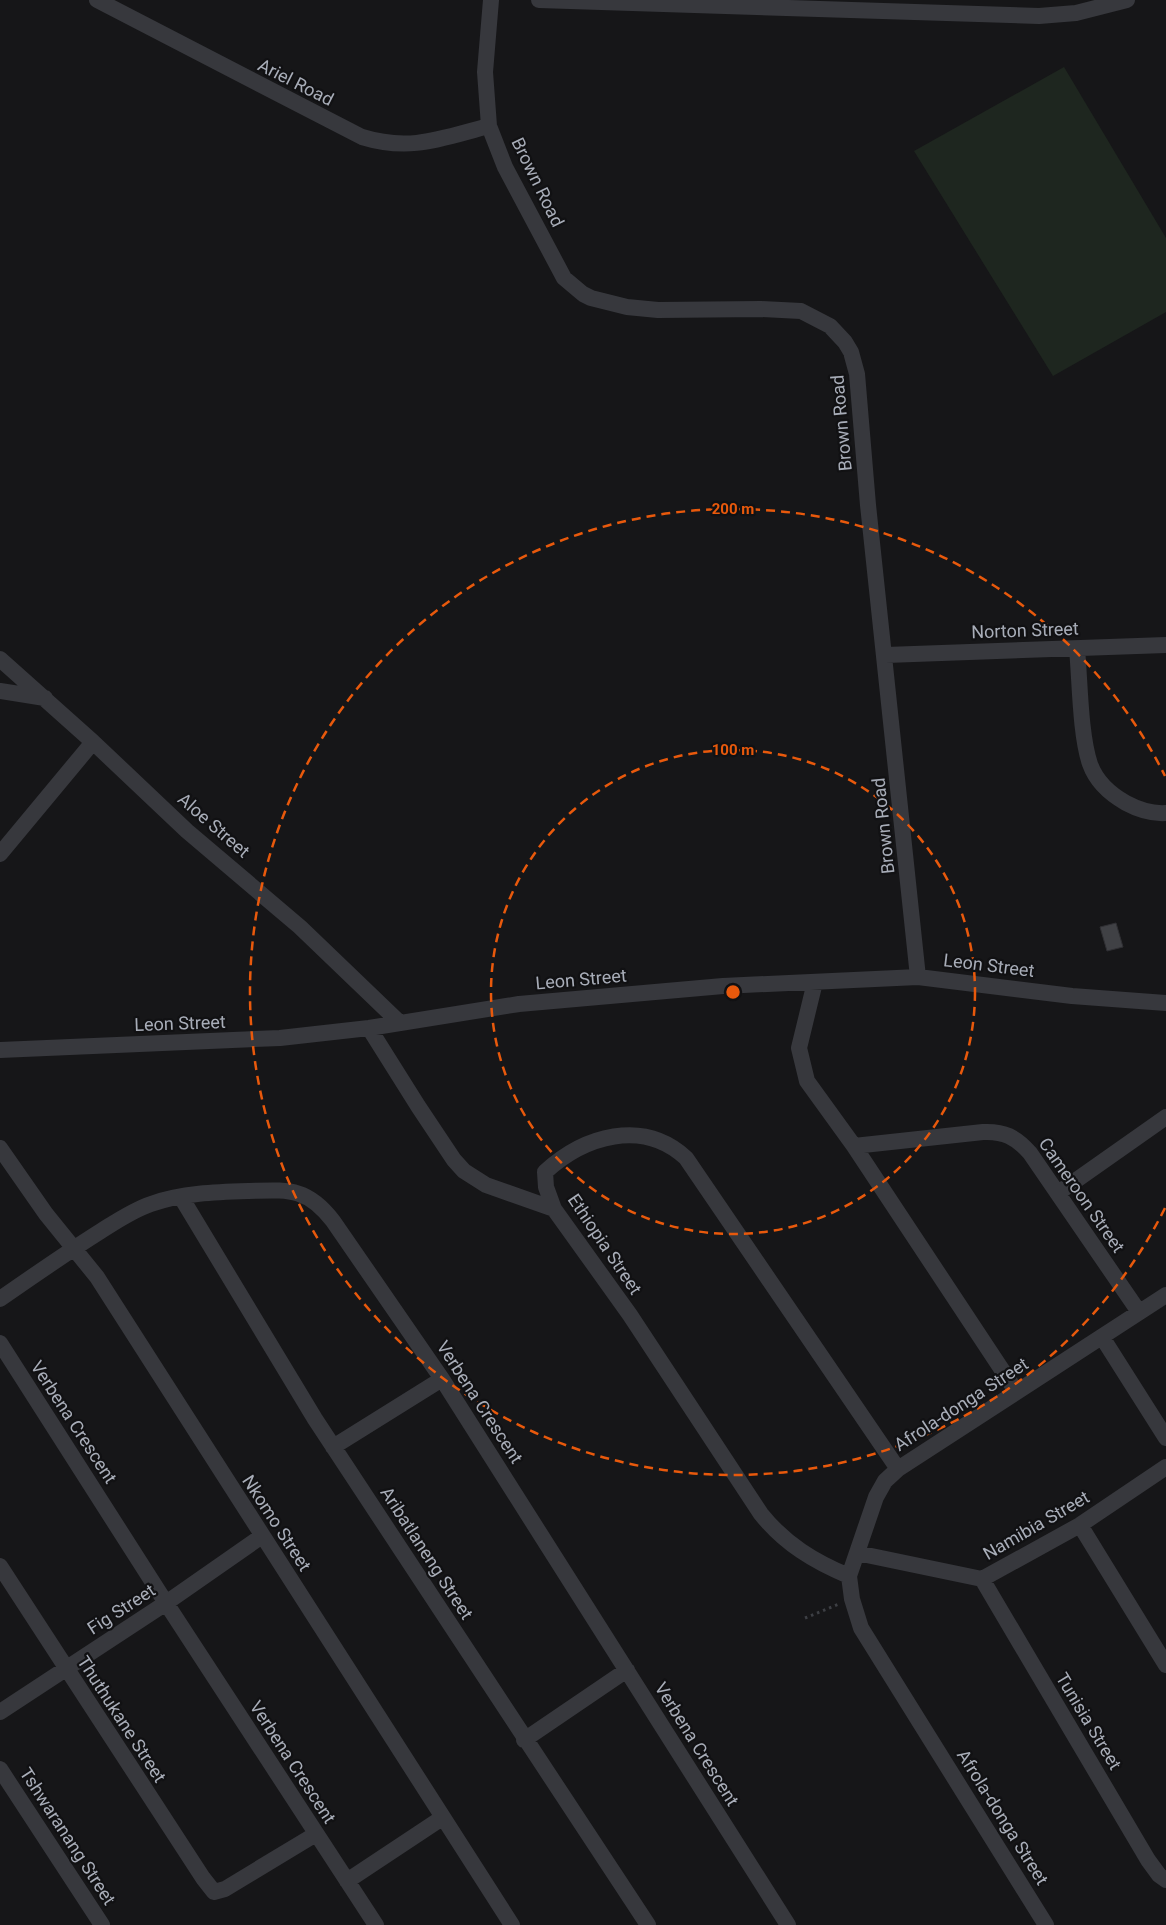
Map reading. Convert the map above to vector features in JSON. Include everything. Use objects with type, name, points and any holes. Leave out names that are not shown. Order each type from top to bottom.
[{"type":"street","name":"Ariel Road","points":[[97,0],[362,137],[378,142],[406,146],[489,126]]},
{"type":"street","name":"Brown Road","points":[[491,0],[484,72],[489,126],[505,167],[564,278],[583,294],[627,307],[658,310],[760,309],[801,311],[830,326],[845,342],[855,362],[867,497],[886,655],[918,977]]},
{"type":"street","points":[[539,0],[746,3],[1039,16],[1076,13],[1127,0]]},
{"type":"street","name":"Norton Street","points":[[886,655],[1077,649],[1166,644]]},
{"type":"street","points":[[1077,649],[1086,746],[1090,764],[1103,785],[1116,797],[1147,812],[1166,813]]},
{"type":"street","name":"Aloe Street","points":[[0,659],[46,698],[187,831],[300,927],[400,1023]]},
{"type":"street","points":[[0,691],[46,698]]},
{"type":"street","points":[[0,854],[93,742]]},
{"type":"street","name":"Leon Street","points":[[0,1050],[280,1038],[369,1028],[454,1013],[529,1004],[723,986],[918,977],[1072,996],[1166,1003]]},
{"type":"street","points":[[815,982],[799,1048],[801,1063],[807,1081],[854,1146],[1016,1391]]},
{"type":"street","points":[[369,1028],[423,1114],[454,1160],[464,1171],[486,1185],[554,1209]]},
{"type":"street","points":[[1058,1194],[1166,1116]]},
{"type":"street","name":"Cameroon Street","points":[[854,1146],[983,1132],[1003,1133],[1021,1143],[1139,1312]]},
{"type":"street","name":"Ethiopia Street","points":[[849,1576],[808,1556],[773,1528],[761,1514],[630,1315],[554,1209],[546,1187],[545,1172],[558,1160],[578,1147],[599,1139],[623,1135],[654,1137],[674,1146],[686,1158],[898,1468]]},
{"type":"street","name":"Nkomo Street","points":[[0,1148],[46,1214],[97,1277],[512,1925]]},
{"type":"street","name":"Verbena Crescent","points":[[0,1299],[73,1248],[125,1216],[151,1204],[181,1197],[218,1192],[263,1191],[302,1193],[312,1198],[333,1221],[442,1379],[788,1925]]},
{"type":"street","name":"Aribatlaneng Street","points":[[181,1197],[333,1447],[524,1740],[585,1826],[648,1925]]},
{"type":"street","name":"Afrola-donga Street","points":[[1046,1925],[861,1628],[852,1600],[849,1576],[876,1497],[885,1481],[898,1468],[1166,1295]]},
{"type":"street","points":[[1102,1336],[1166,1438]]},
{"type":"street","name":"Verbena Crescent","points":[[0,1344],[376,1925]]},
{"type":"street","points":[[333,1447],[442,1379]]},
{"type":"street","name":"Namibia Street","points":[[857,1554],[982,1579],[1080,1525],[1166,1467]]},
{"type":"street","points":[[1080,1525],[1166,1666]]},
{"type":"street","name":"Fig Street","points":[[0,1712],[166,1603],[262,1536]]},
{"type":"street","name":"Thuthukane Street","points":[[0,1566],[202,1878],[214,1892],[225,1890],[316,1834]]},
{"type":"street","name":"Tunisia Street","points":[[982,1579],[1148,1860],[1159,1875],[1166,1880]]},
{"type":"street","points":[[524,1740],[627,1670]]},
{"type":"street","name":"Tshwaranang Street","points":[[0,1769],[102,1925]]},
{"type":"street","points":[[347,1881],[442,1818]]},
{"type":"path","points":[[805,1618],[852,1600]]},
{"type":"shaded area","points":[[1064,67],[1166,238],[1166,312],[1053,376],[914,151]]},
{"type":"building","points":[[1116,923],[1123,947],[1107,951],[1100,927]]}]
